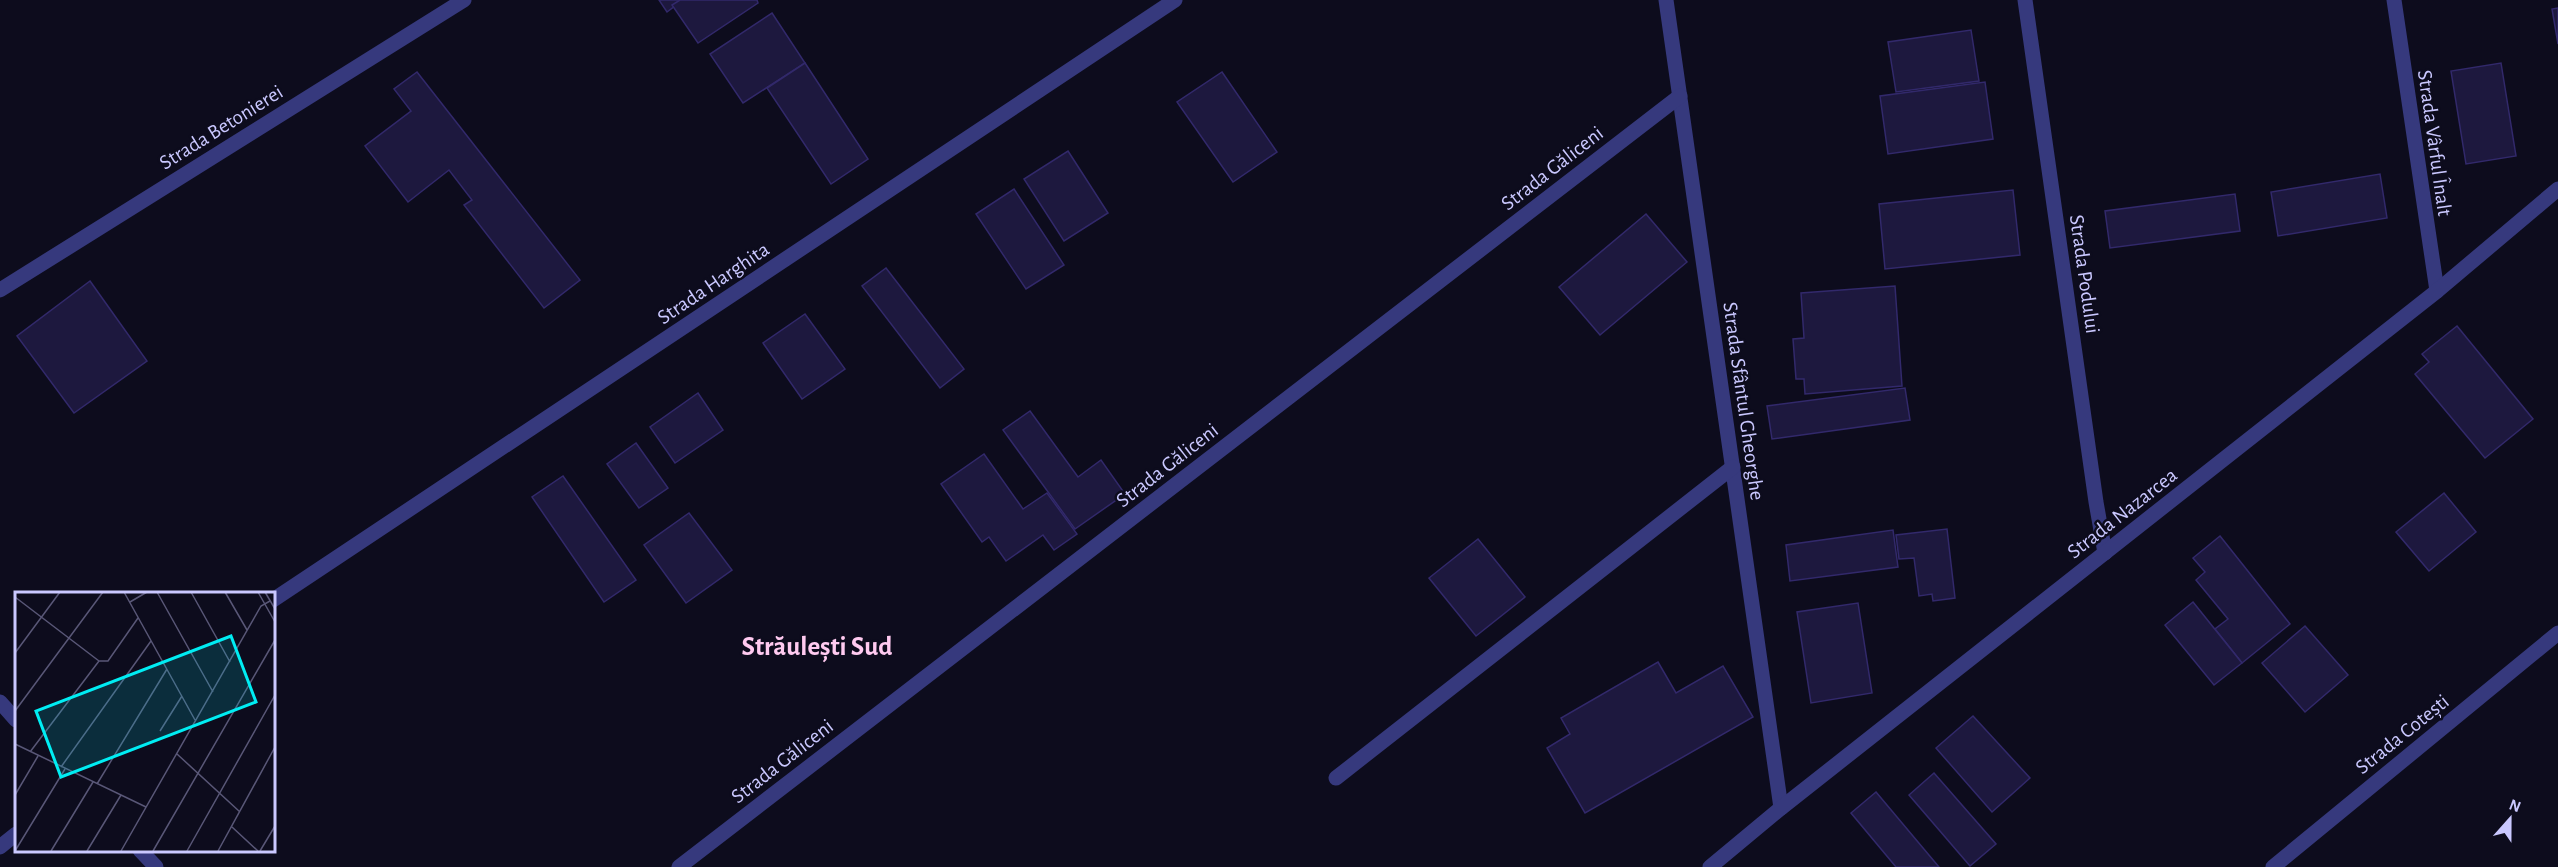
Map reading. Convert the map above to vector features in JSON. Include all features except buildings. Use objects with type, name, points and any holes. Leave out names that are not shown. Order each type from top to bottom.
[{"type":"street","name":"Strada Betonierei","points":[[0,290],[464,0]]},
{"type":"street","name":"Strada Harghita","points":[[274,599],[1175,0]]},
{"type":"street","name":"Strada Sfântul Gheorghe","points":[[1666,0],[1781,808]]},
{"type":"street","name":"Strada Podului","points":[[2025,0],[2105,553]]},
{"type":"street","name":"Strada Vârful Înalt","points":[[2394,0],[2437,291]]},
{"type":"street","name":"Strada Găliceni","points":[[679,867],[1680,96]]},
{"type":"street","name":"Strada Nazarcea","points":[[1710,867],[1781,808],[2437,291],[2558,189]]},
{"type":"street","points":[[1336,778],[1733,467]]},
{"type":"street","name":"Strada Cotești","points":[[2273,867],[2558,633]]},
{"type":"street","points":[[0,702],[15,719]]},
{"type":"street","points":[[0,847],[15,835]]},
{"type":"street","points":[[142,852],[156,867]]},
{"type":"district","name":"Străulești Sud","points":[[817,646]]}]
